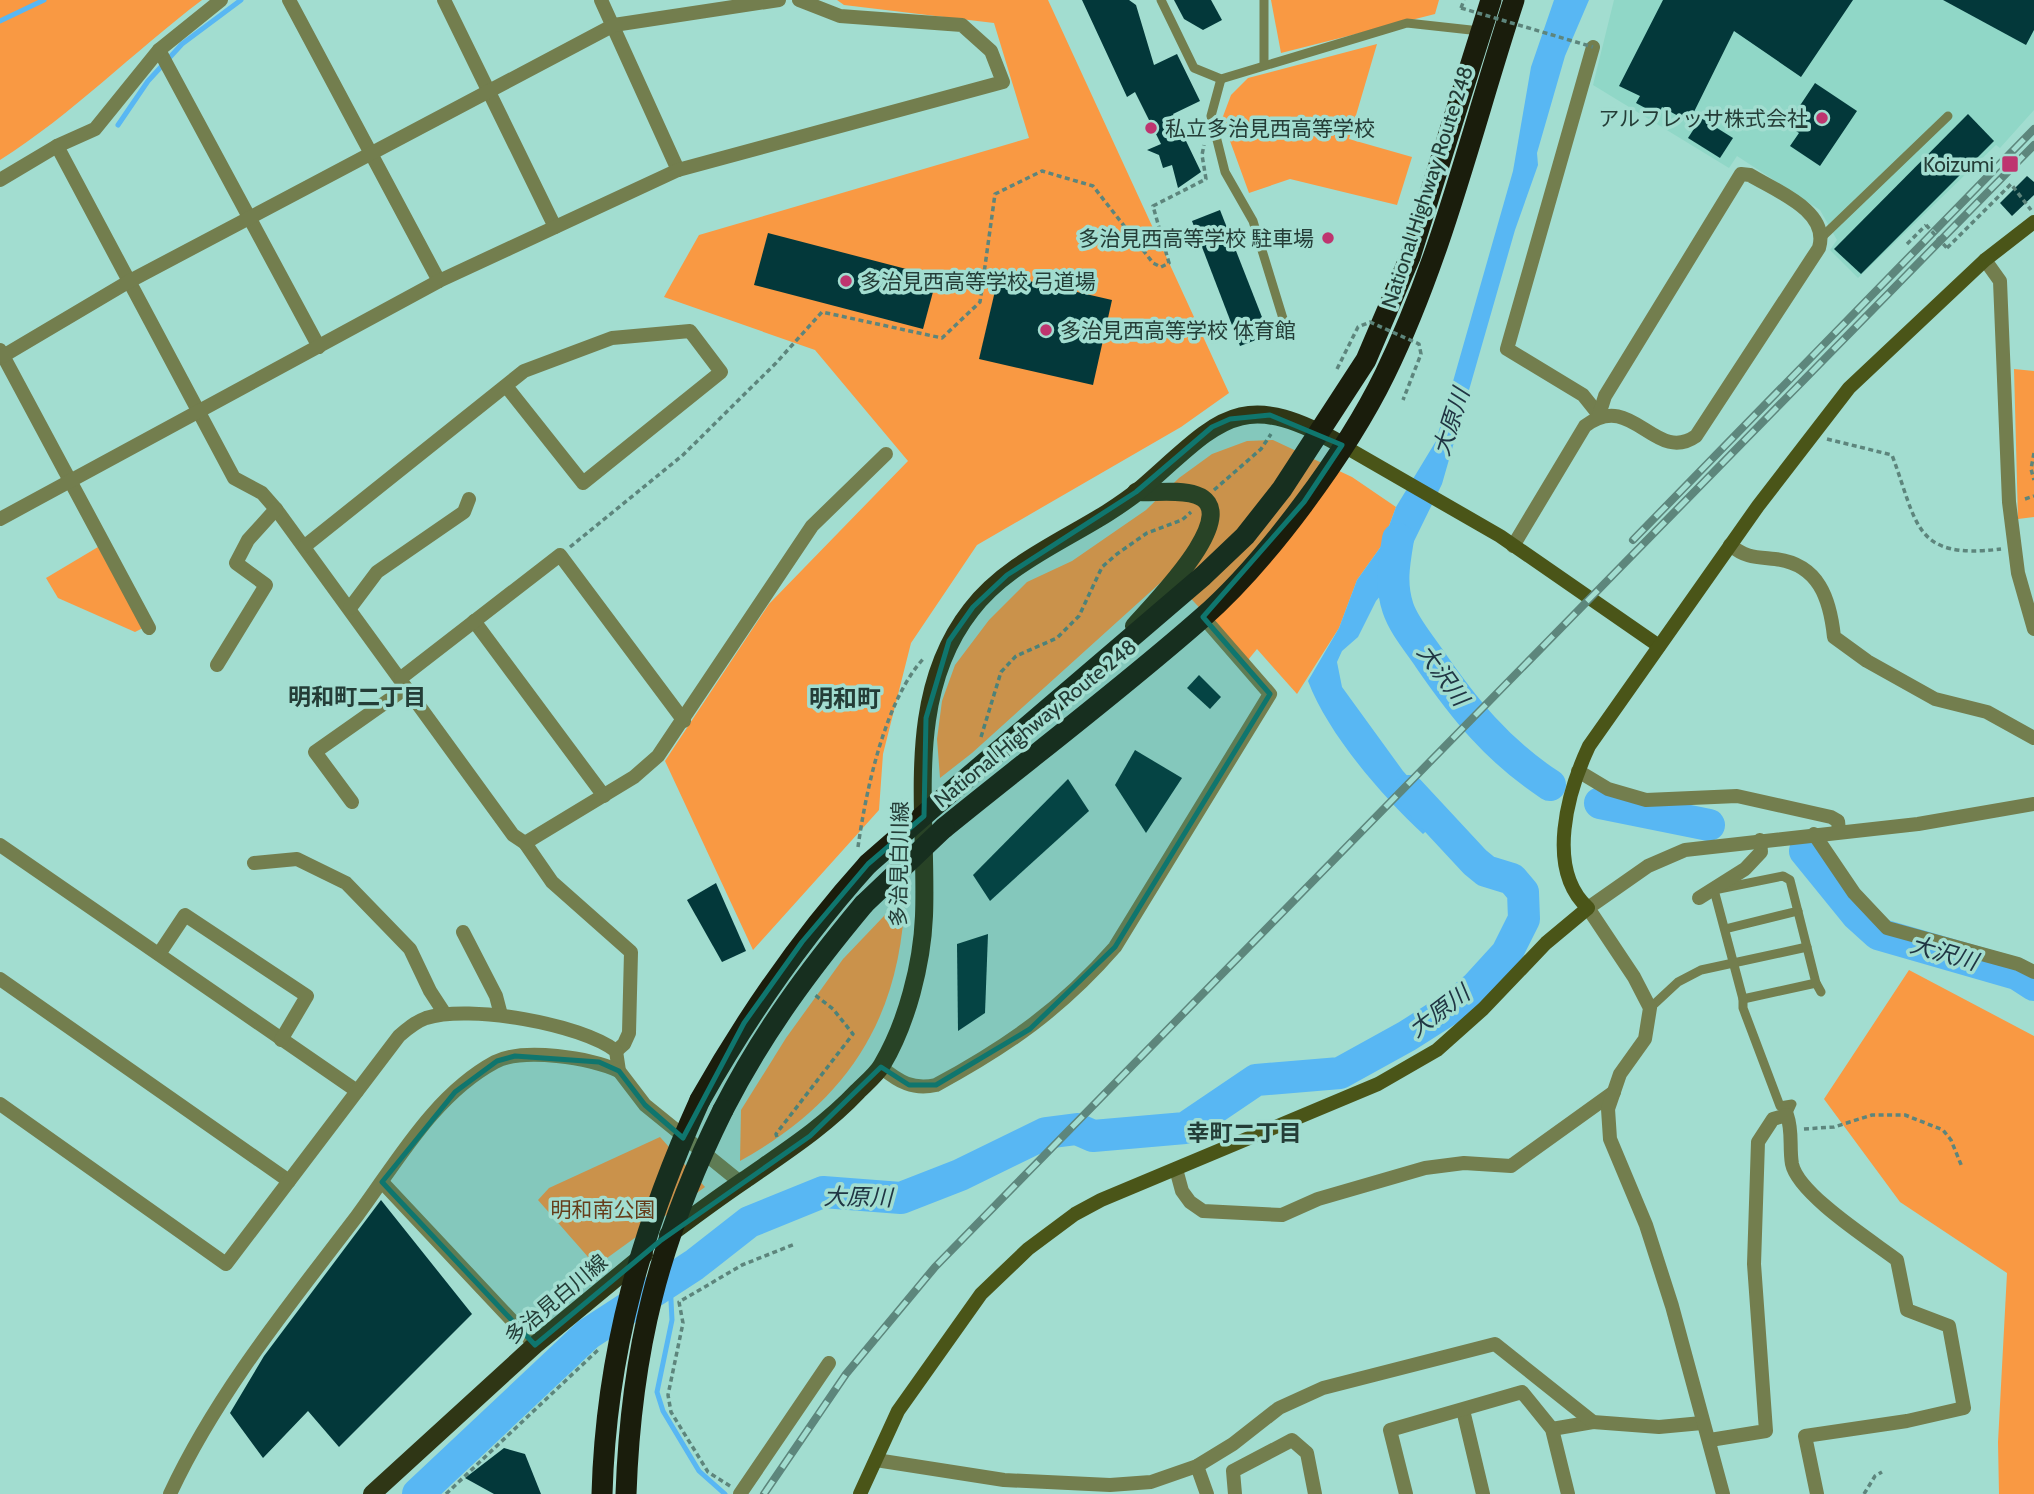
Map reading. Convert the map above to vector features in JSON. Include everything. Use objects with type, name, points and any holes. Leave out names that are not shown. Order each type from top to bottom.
[{"type":"highway","name":"National Highway Route 248","points":[[602,1494],[603,1443],[614,1364],[635,1272],[665,1177],[700,1100],[744,1023],[863,856],[939,802],[1107,658],[1245,536],[1282,489],[1366,360],[1410,257],[1491,0]]},
{"type":"highway","name":"National Highway Route 248","points":[[626,1494],[629,1420],[645,1321],[669,1235],[694,1169],[751,1055],[799,982],[864,904],[944,828],[1203,617],[1242,577],[1304,502],[1384,376],[1425,284],[1514,0]]},
{"type":"main road","name":"多治見白川線","points":[[372,1494],[535,1345],[660,1241],[833,1117],[881,1067],[899,1031],[909,997],[924,919],[926,718],[935,679],[949,641],[973,607],[1007,575],[1136,492],[1212,427],[1251,414],[1282,418],[1342,445]]},
{"type":"main road","points":[[1107,658],[1195,554],[1209,530],[1211,515],[1204,499],[1185,493],[1136,492]]},
{"type":"street","points":[[0,180],[57,146],[95,130],[159,50],[221,0]]},
{"type":"street","points":[[289,0],[439,281]]},
{"type":"street","points":[[444,0],[490,89],[555,227]]},
{"type":"street","points":[[601,0],[678,170]]},
{"type":"street","points":[[149,628],[2,353],[250,216],[614,25],[779,0]]},
{"type":"street","points":[[0,519],[439,281],[678,170],[1003,82],[991,51],[962,25],[840,16],[799,0]]},
{"type":"street","points":[[1593,47],[1507,349],[1583,395],[1599,415]]},
{"type":"street","points":[[159,50],[319,346]]},
{"type":"street","points":[[57,146],[234,478],[262,494],[276,509],[513,835],[525,843],[552,882],[631,952],[629,1033],[624,1044],[616,1051]]},
{"type":"street","points":[[1513,546],[1585,426],[1599,415],[1605,396],[1741,174],[1750,175],[1810,213],[1820,225],[1823,236],[1819,248],[1696,436],[1684,444],[1673,444],[1615,415],[1599,415]]},
{"type":"street","points":[[1723,1494],[1657,1259],[1610,1139],[1608,1110],[1620,1074],[1645,1039],[1650,1008],[1634,977],[1588,908],[1576,898],[1564,841],[1566,811],[1589,746],[1814,429],[1849,387],[1984,260],[2034,222]]},
{"type":"street","points":[[1984,260],[2000,281],[2013,548],[2034,629]]},
{"type":"street","points":[[305,546],[524,371],[612,338],[690,331],[721,372],[583,483],[506,386]]},
{"type":"street","points":[[1342,445],[1500,536],[1659,646]]},
{"type":"street","points":[[525,843],[635,777],[658,756],[684,721],[812,526],[886,454]]},
{"type":"street","points":[[350,608],[377,572],[464,512],[469,499]]},
{"type":"street","points":[[217,665],[266,585],[236,562],[248,540],[276,509]]},
{"type":"street","points":[[1730,545],[1750,558],[1791,562],[1809,571],[1825,593],[1831,608],[1834,637],[1867,661],[1935,699],[1979,709],[2034,738]]},
{"type":"street","points":[[352,802],[315,752],[403,683],[474,621],[560,555],[684,721]]},
{"type":"street","points":[[881,1067],[898,1081],[909,1085],[921,1088],[936,1085],[1030,1029],[1088,979],[1115,947],[1270,694],[1203,617]]},
{"type":"street","points":[[474,621],[604,796]]},
{"type":"street","points":[[1578,771],[1608,789],[1646,800],[1707,796],[1761,800],[1831,817],[1838,821],[1839,831]]},
{"type":"street","points":[[860,1494],[898,1411],[981,1294],[1028,1249],[1075,1214],[1378,1084],[1437,1049],[1483,1009],[1546,943],[1588,908],[1648,866],[1685,850],[1931,822],[2034,804]]},
{"type":"street","points":[[1814,834],[1854,894],[1887,929],[2018,964],[2034,972]]},
{"type":"street","points":[[1699,898],[1753,860],[1761,852],[1760,840]]},
{"type":"street","points":[[0,845],[357,1091]]},
{"type":"street","points":[[254,863],[297,859],[346,883],[410,948],[430,991],[445,1014]]},
{"type":"street","points":[[159,954],[185,915],[307,996],[281,1040]]},
{"type":"street","points":[[463,932],[496,996],[501,1015]]},
{"type":"street","points":[[0,979],[289,1181]]},
{"type":"street","points":[[0,1104],[226,1264],[357,1091],[411,1025],[445,1014],[501,1015],[601,1039],[616,1051],[619,1071]]},
{"type":"street","points":[[170,1494],[184,1463],[229,1390],[426,1122],[454,1092],[497,1061],[515,1056],[562,1058],[599,1062],[619,1071],[645,1105],[663,1122],[740,1182]]},
{"type":"street","points":[[1177,1169],[1182,1191],[1189,1202],[1203,1211],[1282,1215],[1318,1199],[1425,1167],[1465,1163],[1511,1166],[1614,1092]]},
{"type":"street","points":[[1710,1440],[1766,1430],[1754,1264],[1758,1142],[1773,1119],[1789,1121],[1792,1166],[1805,1187],[1897,1260],[1907,1310],[1949,1326],[1964,1408],[1907,1421],[1805,1436],[1817,1494]]},
{"type":"street","points":[[382,1182],[535,1345]]},
{"type":"street","points":[[876,1460],[1003,1480],[1110,1490],[1151,1482],[1197,1466],[1233,1444],[1279,1408],[1322,1388],[1494,1344],[1593,1422]]},
{"type":"street","points":[[740,1493],[829,1363]]},
{"type":"street","points":[[1406,1494],[1390,1430],[1522,1392],[1552,1429],[1568,1494]]},
{"type":"street","points":[[1463,1410],[1483,1494]]},
{"type":"street","points":[[1552,1429],[1593,1422],[1659,1427],[1702,1423]]},
{"type":"street","points":[[1236,1494],[1233,1471],[1292,1440],[1307,1453],[1315,1494]]},
{"type":"street","points":[[1197,1466],[1207,1494]]},
{"type":"lane","points":[[1161,0],[1194,68],[1221,79],[1407,23],[1482,31]]},
{"type":"lane","points":[[1264,0],[1264,65]]},
{"type":"lane","points":[[1221,79],[1211,116],[1226,172],[1253,221],[1285,325]]},
{"type":"lane","points":[[1823,236],[1948,116]]},
{"type":"lane","points":[[1743,999],[1818,987],[1790,880],[1783,876],[1714,890],[1754,1043],[1780,1106],[1792,1104],[1789,1121]]},
{"type":"lane","points":[[1725,929],[1798,911]]},
{"type":"lane","points":[[1650,1008],[1678,982],[1701,970],[1807,947]]},
{"type":"path","points":[[1464,0],[1461,8],[1593,47]]},
{"type":"path","points":[[560,555],[682,455],[776,363],[822,312],[942,338],[980,302],[995,194],[1042,170],[1093,186],[1153,263],[1161,267],[1169,263],[1153,206],[1206,179],[1202,155],[1211,116]]},
{"type":"path","points":[[1907,244],[1926,225],[1947,248],[2011,184],[2034,215]]},
{"type":"path","points":[[1337,369],[1358,327],[1370,322],[1419,344],[1421,354],[1404,400]]},
{"type":"path","points":[[981,737],[1001,672],[1016,656],[1057,638],[1079,616],[1102,568],[1147,533],[1182,520],[1261,449],[1282,418]]},
{"type":"path","points":[[1814,429],[1830,442],[1892,455],[1920,531],[1930,541],[1959,551],[2013,548]]},
{"type":"path","points":[[2034,453],[2031,469],[2034,480]]},
{"type":"path","points":[[863,856],[863,816],[891,715],[904,685],[926,656]]},
{"type":"path","points":[[785,1153],[776,1134],[853,1034],[833,1009],[799,982]]},
{"type":"path","points":[[1789,1121],[1834,1127],[1872,1115],[1905,1115],[1942,1130],[1951,1140],[1962,1167]]},
{"type":"path","points":[[668,1309],[742,1265],[795,1244]]},
{"type":"path","points":[[679,1302],[683,1323],[668,1395],[671,1412],[708,1472],[740,1493]]},
{"type":"path","points":[[446,1494],[601,1347]]},
{"type":"path","points":[[1864,1494],[1875,1476],[1882,1472]]},
{"type":"highlighted area","points":[[1270,415],[1342,445],[1304,502],[1203,617],[1270,694],[1115,947],[1030,1029],[936,1085],[909,1085],[881,1067],[810,1136],[660,1241],[535,1345],[382,1182],[455,1092],[497,1061],[515,1056],[599,1062],[619,1071],[645,1105],[683,1138],[744,1023],[802,942],[868,864],[924,816],[926,718],[949,641],[973,607],[1007,575],[1136,492],[1212,427],[1230,419]]},
{"type":"shaded area","points":[[1614,0],[2034,0],[2034,110],[2000,148],[1996,145],[1858,278],[1830,250],[1837,240],[1820,210],[1737,156],[1729,168],[1593,85]]},
{"type":"green space","points":[[0,0],[202,0],[53,123],[0,160]]},
{"type":"green space","points":[[837,0],[1048,0],[1229,393],[1181,427],[977,545],[911,643],[883,754],[879,810],[753,950],[665,761],[769,604],[908,461],[815,350],[664,297],[699,235],[1029,138],[994,23],[844,5]]},
{"type":"green space","points":[[1271,0],[1439,0],[1435,14],[1281,53]]},
{"type":"green space","points":[[1377,44],[1349,139],[1412,157],[1397,205],[1290,179],[1249,193],[1222,119],[1231,95],[1248,78]]},
{"type":"green space","points":[[2014,369],[2034,371],[2034,517],[2018,519]]},
{"type":"green space","points":[[1273,440],[1352,477],[1396,507],[1382,545],[1357,580],[1339,628],[1297,694],[1257,649],[1248,660],[1169,575],[972,753],[940,778],[937,739],[942,701],[955,665],[989,620],[1027,582],[1072,561],[1146,510],[1179,478],[1212,454],[1247,441]]},
{"type":"green space","points":[[98,547],[143,628],[135,632],[58,598],[46,578]]},
{"type":"green space","points":[[905,894],[901,939],[893,980],[880,1017],[862,1051],[839,1083],[811,1111],[778,1137],[740,1161],[741,1110],[786,1038],[843,959]]},
{"type":"green space","points":[[1909,970],[2034,1036],[2034,1494],[1999,1494],[1998,1442],[2007,1273],[1900,1202],[1824,1099]]},
{"type":"green space","name":"明和南公園","points":[[660,1137],[705,1187],[596,1266],[538,1200],[549,1188]]},
{"type":"water","points":[[1554,0],[1589,0],[1565,56],[1537,153],[1538,165],[1515,230],[1442,484],[1397,576],[1376,601],[1358,637],[1342,651],[1337,662],[1342,687],[1403,771],[1443,816],[1423,834],[1391,802],[1342,743],[1308,681],[1339,628],[1357,580],[1382,545],[1396,507],[1436,441],[1513,171],[1531,67]]},
{"type":"building","points":[[1082,0],[1129,0],[1136,5],[1154,65],[1177,54],[1200,101],[1173,114],[1201,172],[1178,188],[1172,165],[1163,168],[1159,155],[1147,150],[1161,144],[1135,92],[1127,97]]},
{"type":"building","points":[[1174,0],[1211,0],[1222,20],[1203,30],[1184,19]]},
{"type":"building","points":[[1663,0],[1853,0],[1801,77],[1734,31],[1689,122],[1662,107],[1658,115],[1636,103],[1640,96],[1619,86]]},
{"type":"building","points":[[1943,0],[2034,0],[2034,30],[2026,45]]},
{"type":"building","name":"アルフレッサ株式会社","points":[[1815,83],[1857,111],[1820,166],[1790,146],[1799,133],[1787,125]]},
{"type":"building","points":[[1968,114],[1994,141],[1861,274],[1834,249]]},
{"type":"building","points":[[1701,118],[1733,138],[1720,158],[1688,138]]},
{"type":"building","points":[[2027,176],[2034,182],[2034,195],[2012,216],[2000,203]]},
{"type":"building","points":[[1220,210],[1269,335],[1240,346],[1192,221]]},
{"type":"building","name":"多治見西高等学校 弓道場","points":[[768,233],[937,277],[923,329],[754,285]]},
{"type":"building","name":"多治見西高等学校 体育館","points":[[999,274],[1112,300],[1093,385],[979,359]]},
{"type":"building","points":[[1199,675],[1221,697],[1210,709],[1187,688]]},
{"type":"building","points":[[1135,750],[1182,778],[1146,833],[1115,785]]},
{"type":"building","points":[[1068,779],[1089,811],[990,901],[973,875]]},
{"type":"building","points":[[716,883],[746,951],[722,962],[687,900]]},
{"type":"building","points":[[988,934],[985,1013],[958,1031],[957,944]]},
{"type":"building","points":[[381,1200],[472,1314],[339,1447],[308,1411],[263,1458],[230,1413],[264,1356]]},
{"type":"building","points":[[504,1448],[525,1454],[541,1494],[494,1494],[465,1478]]},
{"type":"waterway","points":[[0,21],[44,0]]},
{"type":"waterway","points":[[118,125],[148,81],[182,44],[241,0]]},
{"type":"waterway","name":"大沢川","points":[[1398,539],[1393,582],[1398,608],[1408,628],[1455,695],[1483,728],[1514,758],[1550,785]]},
{"type":"waterway","name":"大原川","points":[[418,1494],[588,1334],[694,1265],[749,1222],[823,1192],[901,1198],[960,1175],[1046,1133],[1077,1129],[1093,1136],[1185,1128],[1256,1080],[1340,1073],[1451,1008],[1476,987],[1507,953],[1524,919],[1523,892],[1512,879],[1486,871],[1475,862],[1409,791]]},
{"type":"waterway","name":"大沢川","points":[[1600,803],[1709,825]]},
{"type":"waterway","name":"大沢川","points":[[1805,851],[1857,915],[1878,934],[2017,974],[2034,985]]},
{"type":"waterway","points":[[670,1281],[672,1320],[657,1392],[663,1411],[699,1471],[725,1494]]},
{"type":"railway","points":[[1633,540],[2034,129]]},
{"type":"railway","points":[[764,1494],[846,1374],[935,1267],[2034,145]]},
{"type":"place","name":"アルフレッサ株式会社","points":[[1822,118]]},
{"type":"place","name":"私立多治見西高等学校","points":[[1151,128]]},
{"type":"place","name":"Koizumi","points":[[2010,164]]},
{"type":"place","name":"多治見西高等学校 駐車場","points":[[1328,238]]},
{"type":"place","name":"多治見西高等学校 弓道場","points":[[846,281]]},
{"type":"place","name":"多治見西高等学校 体育館","points":[[1046,330]]},
{"type":"district","name":"明和町二丁目","points":[[357,697]]},
{"type":"district","name":"明和町","points":[[845,698]]},
{"type":"district","name":"幸町二丁目","points":[[1244,1133]]}]
